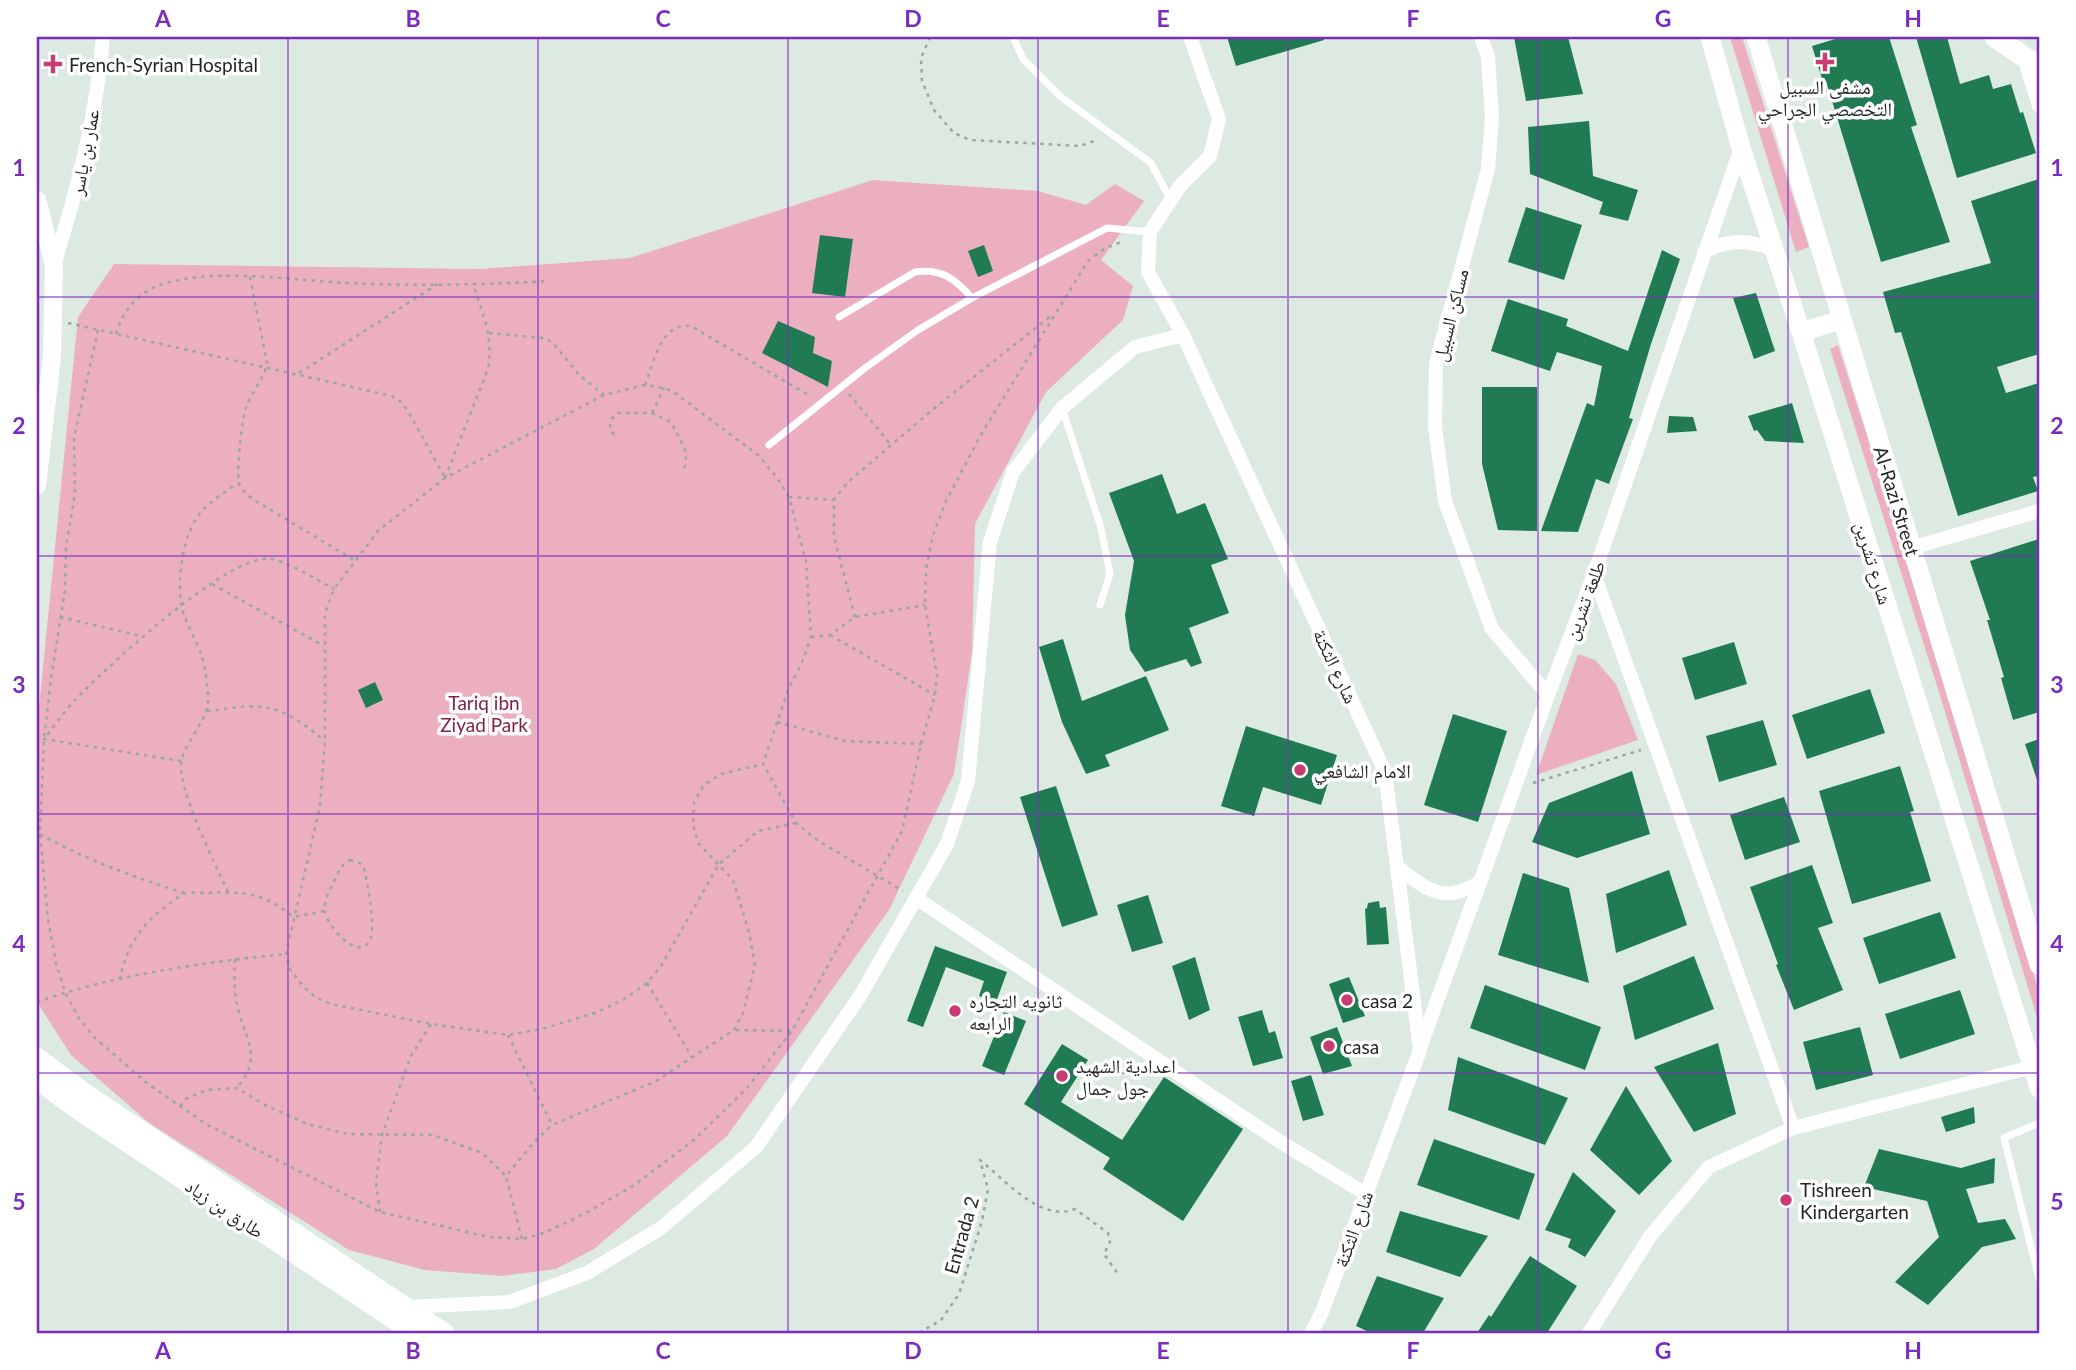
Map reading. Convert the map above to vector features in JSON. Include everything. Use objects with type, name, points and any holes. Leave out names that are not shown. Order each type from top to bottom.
[{"type":"main road","name":"شارع تشرين","points":[[1710,37],[1741,148],[2039,1088]]},
{"type":"main road","name":"Al-Razi Street","points":[[1756,37],[2039,965]]},
{"type":"main road","points":[[1995,37],[2032,62]]},
{"type":"main road","points":[[1801,332],[1841,320]]},
{"type":"main road","points":[[37,1057],[88,1096],[445,1333]]},
{"type":"main road","name":"طارق بن زياد","points":[[37,1080],[78,1111],[414,1333]]},
{"type":"street","name":"عمار بن ياسر","points":[[54,265],[74,201],[91,120],[103,37]]},
{"type":"street","points":[[1150,232],[1180,186],[1210,156],[1219,120],[1190,37]]},
{"type":"street","name":"مساكن السبيل","points":[[1481,37],[1488,57],[1492,117],[1488,169],[1436,363],[1435,427],[1445,501],[1492,629],[1548,695]]},
{"type":"street","points":[[2032,62],[2039,106]]},
{"type":"street","name":"طلعة تشرين","points":[[1420,1050],[1594,574],[1741,148]]},
{"type":"street","points":[[37,200],[54,265],[53,297],[45,316],[51,357],[37,485]]},
{"type":"street","name":"شارع الثكنة","points":[[1150,232],[1148,272],[1183,335],[1385,772],[1420,1050],[1322,1312],[1311,1333]]},
{"type":"street","points":[[1703,252],[1733,241],[1752,242],[1774,250]]},
{"type":"street","points":[[406,1307],[510,1302],[587,1273],[661,1228],[756,1147],[860,996],[947,844],[968,781],[990,542],[1013,472],[1062,408],[1135,348],[1183,335]]},
{"type":"street","points":[[1911,548],[2039,511]]},
{"type":"street","points":[[1594,574],[1793,1128]]},
{"type":"street","points":[[1397,867],[1420,884],[1438,892],[1454,893],[1480,883]]},
{"type":"street","points":[[916,898],[1276,1139],[1366,1194]]},
{"type":"street","points":[[1589,1333],[1651,1235],[1709,1167],[1793,1128],[2032,1067]]},
{"type":"lane","points":[[1013,37],[1023,59],[1061,97],[1151,163],[1171,201]]},
{"type":"lane","points":[[769,445],[842,386],[918,330],[972,298],[1107,228],[1150,232]]},
{"type":"lane","points":[[839,317],[915,272],[936,272],[954,278],[972,298]]},
{"type":"lane","points":[[1062,408],[1101,528],[1110,573],[1100,605]]},
{"type":"lane","points":[[2039,1123],[2004,1138],[2039,1279]]},
{"type":"path","points":[[930,37],[921,58],[922,81],[934,110],[954,133],[970,140],[1080,146],[1114,135]]},
{"type":"path","points":[[98,330],[74,438],[75,494],[66,547],[65,590],[44,739],[40,834],[48,919],[56,963],[65,992],[78,1017],[118,1060],[179,1107],[206,1124],[380,1212],[489,1237],[522,1239],[544,1233],[609,1200],[633,1186],[694,1140],[747,1088],[792,1031],[902,831],[935,695],[937,675],[925,605],[926,569],[933,535],[946,501],[983,431],[1088,261],[1104,248],[1150,232]]},
{"type":"path","points":[[250,277],[267,356],[266,369],[245,410],[238,483],[245,493],[256,501],[354,560]]},
{"type":"path","points":[[116,334],[120,321],[135,300],[158,286],[196,278],[250,277],[349,283],[438,284],[548,281]]},
{"type":"path","points":[[298,374],[438,284]]},
{"type":"path","points":[[445,478],[488,369],[491,353],[489,333],[473,284]]},
{"type":"path","points":[[855,617],[834,537],[834,499],[847,483],[932,410],[1054,313]]},
{"type":"path","points":[[45,316],[391,396],[401,402],[445,478]]},
{"type":"path","points":[[645,385],[663,338],[674,328],[691,326],[821,403]]},
{"type":"path","points":[[489,333],[544,338],[553,344],[579,375],[604,395]]},
{"type":"path","points":[[796,823],[758,831],[719,864],[661,966],[647,983],[626,998],[598,1012],[542,1029],[508,1035],[430,1024],[331,1004],[315,997],[290,969],[286,954],[320,806],[327,684],[325,613],[334,589],[378,531],[445,478],[604,395],[645,385],[676,393],[758,455],[789,497],[806,561],[811,637],[802,665],[788,690],[763,764],[796,823],[817,841],[916,898]]},
{"type":"path","points":[[842,386],[891,445]]},
{"type":"path","points":[[652,413],[664,388]]},
{"type":"path","points":[[614,435],[610,421],[617,413],[652,413],[665,418],[675,427],[686,456],[684,468]]},
{"type":"path","points":[[228,892],[186,794],[181,761],[207,711],[208,691],[202,656],[181,606],[182,566],[187,541],[195,523],[213,500],[238,483]]},
{"type":"path","points":[[789,497],[834,499]]},
{"type":"path","points":[[44,739],[72,703],[141,636],[212,584],[251,561],[271,559],[334,589]]},
{"type":"path","points":[[212,584],[324,646]]},
{"type":"path","points":[[811,637],[830,635],[855,617],[925,605]]},
{"type":"path","points":[[60,617],[141,636]]},
{"type":"path","points":[[830,635],[935,695]]},
{"type":"path","points":[[207,711],[254,705],[279,709],[300,721],[325,741]]},
{"type":"path","points":[[777,722],[845,741],[921,744]]},
{"type":"path","points":[[44,739],[181,761]]},
{"type":"path","points":[[1514,790],[1656,745]]},
{"type":"path","points":[[506,1176],[552,1125],[656,1081],[734,1030],[743,1013],[754,965],[749,932],[733,880],[698,843],[693,824],[694,802],[704,785],[721,774],[763,764]]},
{"type":"path","points":[[40,834],[108,867],[184,893],[228,892],[254,895],[270,900],[293,918]]},
{"type":"path","points":[[350,860],[360,863],[365,873],[372,930],[368,945],[355,948],[349,944],[330,923],[325,911],[330,891],[342,865],[350,860]]},
{"type":"path","points":[[120,980],[122,965],[143,926],[184,893]]},
{"type":"path","points":[[293,918],[325,911]]},
{"type":"path","points":[[37,1002],[65,992],[120,980],[235,959],[286,954]]},
{"type":"path","points":[[235,959],[234,986],[252,1054],[249,1073],[237,1088]]},
{"type":"path","points":[[647,983],[692,1057]]},
{"type":"path","points":[[380,1212],[376,1183],[382,1135],[411,1056],[430,1024]]},
{"type":"path","points":[[734,1030],[792,1031]]},
{"type":"path","points":[[508,1035],[552,1125]]},
{"type":"path","points":[[179,1107],[186,1099],[206,1090],[237,1088],[267,1106],[307,1124],[348,1134],[433,1135],[482,1153],[506,1176],[522,1239]]},
{"type":"path","name":"Entrada 2","points":[[919,1333],[941,1320],[959,1294],[982,1221],[988,1189],[981,1160],[1042,1208],[1067,1212],[1075,1209],[1108,1233],[1110,1242],[1104,1254],[1118,1274]]},
{"type":"green space","points":[[1730,37],[1742,37],[1809,247],[1796,252]]},
{"type":"green space","name":"Tariq ibn Ziyad Park","points":[[873,180],[1038,191],[1086,205],[1115,184],[1144,201],[1101,260],[1133,286],[1123,320],[1046,392],[975,524],[972,653],[954,774],[889,910],[727,1136],[594,1249],[556,1269],[503,1276],[425,1270],[349,1250],[149,1123],[71,1055],[37,1002],[37,727],[78,317],[114,264],[479,269],[630,258]]},
{"type":"green space","points":[[1838,345],[2039,992],[2039,1024],[1939,692],[1830,349]]},
{"type":"green space","points":[[1578,654],[1595,660],[1616,684],[1638,740],[1536,775]]},
{"type":"building","points":[[1227,37],[1323,37],[1324,40],[1236,66]]},
{"type":"building","points":[[1514,37],[1568,37],[1583,94],[1526,101]]},
{"type":"building","points":[[1842,37],[1889,37],[1917,125],[1911,127],[1950,242],[1881,262],[1826,81],[1823,82],[1812,46]]},
{"type":"building","points":[[1916,37],[1947,37],[1960,84],[1989,75],[1993,89],[2011,84],[2036,153],[1957,178]]},
{"type":"building","points":[[1589,121],[1593,176],[1638,190],[1628,221],[1599,214],[1603,202],[1530,174],[1528,127]]},
{"type":"building","points":[[2039,179],[2039,354],[1997,367],[2006,393],[2039,383],[2039,476],[2033,477],[2038,491],[1958,516],[1901,332],[1895,333],[1883,292],[1991,263],[1971,201]]},
{"type":"building","points":[[1526,207],[1582,225],[1564,280],[1508,262]]},
{"type":"building","points":[[820,235],[853,239],[845,297],[812,293]]},
{"type":"building","points":[[984,245],[993,271],[978,277],[968,251]]},
{"type":"building","points":[[1662,250],[1680,259],[1629,418],[1633,419],[1609,484],[1596,479],[1578,532],[1541,531],[1587,403],[1594,406],[1602,366],[1557,352],[1550,371],[1491,351],[1508,299],[1568,319],[1566,326],[1628,351]]},
{"type":"building","points":[[1756,293],[1775,351],[1754,359],[1733,298]]},
{"type":"building","points":[[778,321],[815,337],[813,353],[832,361],[828,387],[762,353]]},
{"type":"building","points":[[1482,387],[1537,387],[1537,531],[1498,530],[1482,464]]},
{"type":"building","points":[[1792,403],[1804,443],[1765,441],[1757,430],[1754,431],[1748,416]]},
{"type":"building","points":[[1669,416],[1693,417],[1697,431],[1667,433]]},
{"type":"building","points":[[1162,474],[1177,514],[1205,503],[1228,559],[1211,565],[1229,613],[1189,628],[1202,663],[1191,667],[1186,659],[1145,672],[1130,650],[1125,615],[1134,561],[1109,493]]},
{"type":"building","points":[[2039,539],[2039,712],[2013,720],[2001,678],[2004,677],[1987,620],[1990,620],[1970,561]]},
{"type":"building","points":[[1063,639],[1082,701],[1146,676],[1169,730],[1105,755],[1110,766],[1086,774],[1062,722],[1039,647]]},
{"type":"building","points":[[1734,642],[1747,684],[1695,700],[1682,658]]},
{"type":"building","points":[[375,682],[383,700],[366,708],[358,690]]},
{"type":"building","points":[[1870,689],[1885,733],[1807,759],[1792,715]]},
{"type":"building","points":[[1453,714],[1507,731],[1478,822],[1424,805]]},
{"type":"building","points":[[1763,720],[1777,765],[1719,782],[1706,736]]},
{"type":"building","points":[[1246,726],[1337,755],[1321,805],[1263,787],[1254,816],[1221,806]]},
{"type":"building","points":[[2039,739],[2039,779],[2037,780],[2025,744]]},
{"type":"building","points":[[1900,766],[1914,811],[1910,812],[1931,881],[1852,904],[1819,791]]},
{"type":"building","points":[[1632,771],[1650,834],[1577,858],[1532,842],[1549,803]]},
{"type":"building","points":[[1056,786],[1098,915],[1062,927],[1020,797]]},
{"type":"building","points":[[1784,797],[1800,842],[1745,860],[1730,815]]},
{"type":"building","points":[[1812,865],[1833,923],[1818,928],[1843,990],[1794,1010],[1750,887]]},
{"type":"building","points":[[1669,870],[1687,925],[1616,953],[1606,894]]},
{"type":"building","points":[[1523,873],[1569,888],[1589,983],[1498,955]]},
{"type":"building","points":[[1148,895],[1163,943],[1132,952],[1117,905]]},
{"type":"building","points":[[1379,901],[1380,908],[1386,907],[1389,944],[1367,945],[1365,909],[1368,903]]},
{"type":"building","points":[[1940,912],[1956,958],[1879,984],[1863,938]]},
{"type":"building","points":[[935,946],[1007,972],[996,1002],[979,996],[984,981],[946,967],[923,1027],[907,1021]]},
{"type":"building","points":[[1694,956],[1714,1009],[1635,1040],[1623,986]]},
{"type":"building","points":[[1195,957],[1210,1010],[1189,1020],[1172,966]]},
{"type":"building","name":"casa 2","points":[[1349,977],[1365,1016],[1343,1023],[1329,984]]},
{"type":"building","points":[[1485,985],[1601,1027],[1585,1070],[1470,1028]]},
{"type":"building","points":[[1960,990],[1975,1034],[1900,1059],[1885,1014]]},
{"type":"building","points":[[1262,1010],[1269,1033],[1275,1031],[1283,1058],[1253,1066],[1238,1017]]},
{"type":"building","points":[[1004,1012],[1026,1021],[1004,1075],[982,1066]]},
{"type":"building","name":"casa","points":[[1337,1027],[1352,1066],[1323,1074],[1310,1037]]},
{"type":"building","points":[[1860,1027],[1873,1075],[1816,1090],[1803,1042]]},
{"type":"building","points":[[1718,1043],[1736,1114],[1694,1132],[1654,1067]]},
{"type":"building","points":[[1062,1044],[1088,1060],[1061,1102],[1122,1140],[1164,1077],[1243,1129],[1183,1221],[1103,1169],[1110,1158],[1024,1104]]},
{"type":"building","points":[[1458,1057],[1568,1098],[1545,1145],[1448,1110]]},
{"type":"building","points":[[1311,1075],[1324,1115],[1303,1121],[1291,1081]]},
{"type":"building","points":[[1626,1086],[1672,1161],[1639,1195],[1590,1150]]},
{"type":"building","points":[[1974,1107],[1975,1123],[1946,1132],[1941,1117]]},
{"type":"building","points":[[1434,1139],[1535,1174],[1519,1220],[1417,1185]]},
{"type":"building","points":[[1879,1149],[1961,1168],[1995,1158],[1994,1183],[1966,1189],[1978,1223],[2005,1219],[2016,1239],[1982,1247],[1928,1305],[1895,1282],[1939,1237],[1927,1201],[1864,1187]]},
{"type":"building","points":[[1573,1172],[1616,1211],[1585,1257],[1568,1247],[1571,1239],[1545,1230]]},
{"type":"building","points":[[1400,1211],[1488,1236],[1460,1277],[1386,1252]]},
{"type":"building","points":[[1530,1256],[1577,1286],[1547,1333],[1477,1333],[1489,1315],[1491,1317]]},
{"type":"building","points":[[1377,1276],[1444,1298],[1423,1333],[1371,1333],[1356,1326]]},
{"type":"place","name":"مشفى السبيل التخصصي الجراحي","points":[[1825,62]]},
{"type":"place","name":"French-Syrian Hospital","points":[[53,64]]},
{"type":"place","name":"الامام الشافعي","points":[[1300,770]]},
{"type":"place","name":"casa 2","points":[[1347,1000]]},
{"type":"place","name":"ثانويه التجاره الرابعه","points":[[955,1011]]},
{"type":"place","name":"casa","points":[[1329,1046]]},
{"type":"place","name":"اعدادية الشهيد جول جمال","points":[[1062,1076]]},
{"type":"place","name":"Tishreen Kindergarten","points":[[1786,1200]]}]
